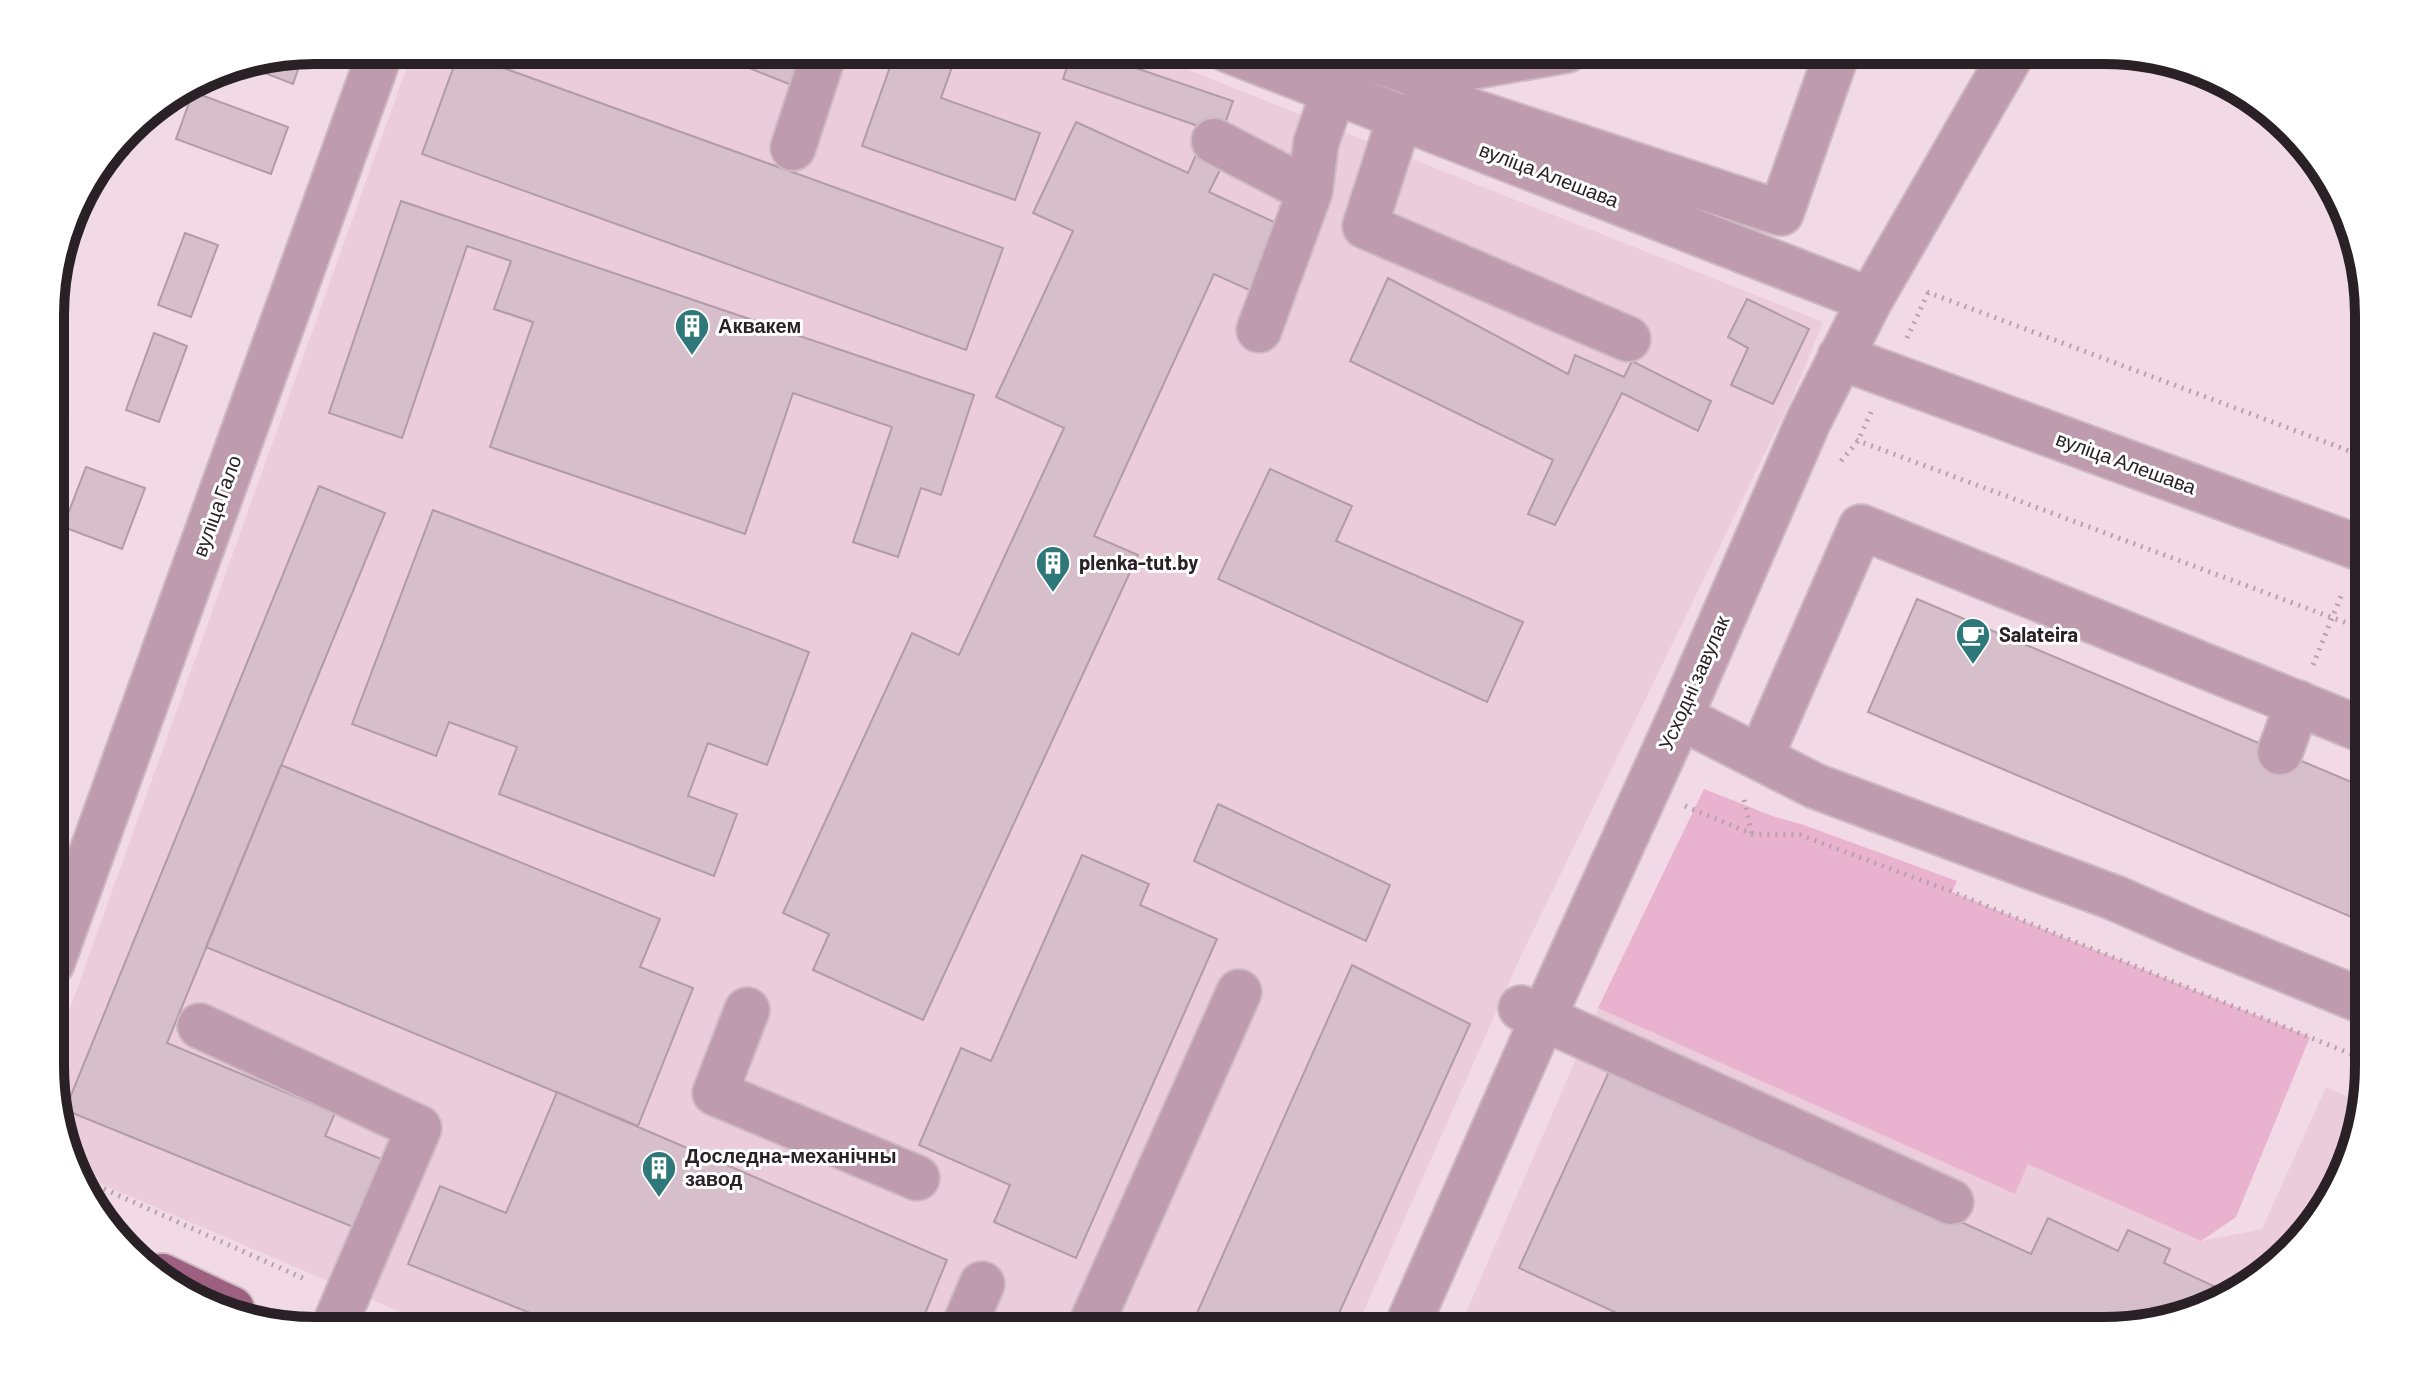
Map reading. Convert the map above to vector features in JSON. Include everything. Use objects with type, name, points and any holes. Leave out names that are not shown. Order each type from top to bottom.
[{"type":"street","name":"вуліца Гало","points":[[64,930],[376,64]]},
{"type":"street","points":[[793,148],[820,64]]},
{"type":"street","name":"вуліца Алешава","points":[[1285,64],[1329,75],[1400,117],[1878,286]]},
{"type":"street","points":[[1386,64],[1420,76],[1488,64]]},
{"type":"street","points":[[1420,76],[1428,97],[1781,213],[1833,64]]},
{"type":"street","name":"Усходні завулак","points":[[1411,1316],[1532,1013],[1680,717],[1808,422],[1878,286],[2006,64]]},
{"type":"street","points":[[1259,330],[1310,191],[1329,75]]},
{"type":"street","points":[[1400,117],[1365,226],[1628,339]]},
{"type":"street","points":[[1214,141],[1310,191]]},
{"type":"street","name":"вуліца Алешава","points":[[1840,357],[2354,546]]},
{"type":"street","points":[[1760,758],[1861,527],[2354,726]]},
{"type":"street","points":[[2280,752],[2298,703]]},
{"type":"street","points":[[1680,717],[1815,786],[2115,898],[2354,997]]},
{"type":"street","points":[[1094,1317],[1239,992]]},
{"type":"street","points":[[747,1010],[715,1093],[917,1178]]},
{"type":"street","points":[[1532,1013],[1951,1202]]},
{"type":"street","points":[[200,1026],[419,1128],[338,1314]]},
{"type":"street","points":[[968,1317],[982,1284]]},
{"type":"path","points":[[1878,286],[1928,293],[2354,453]]},
{"type":"path","points":[[1808,422],[2354,626]]},
{"type":"path","points":[[2332,617],[2343,591]]},
{"type":"path","points":[[1673,801],[1752,834],[1800,835],[1828,845],[1965,897],[2354,1055]]},
{"type":"path","points":[[95,1186],[338,1314]]},
{"type":"shaded area","points":[[408,64],[1173,64],[1823,322],[1796,389],[1520,958],[1361,1316],[412,1317],[92,1180],[77,1147],[66,1099],[64,1025]]},
{"type":"shaded area","points":[[1704,789],[1957,881],[1952,892],[2310,1037],[2236,1217],[2201,1241],[2028,1164],[2015,1194],[1598,1008]]},
{"type":"shaded area","points":[[1598,1008],[2014,1193],[2028,1164],[2201,1241],[2262,1229],[2326,1087],[2352,1099],[2342,1147],[2329,1177],[2303,1219],[2282,1244],[2230,1283],[2185,1304],[2153,1312],[2121,1316],[1464,1316]]},
{"type":"building","points":[[455,64],[492,64],[1003,248],[966,350],[422,154]]},
{"type":"building","points":[[739,64],[814,64],[804,90]]},
{"type":"building","points":[[891,64],[953,64],[941,98],[1040,133],[1015,200],[862,146]]},
{"type":"building","points":[[1068,64],[1124,64],[1233,101],[1221,134],[1063,79]]},
{"type":"building","points":[[300,65],[293,84],[260,71]]},
{"type":"building","points":[[198,94],[288,127],[271,174],[176,139],[191,97]]},
{"type":"building","name":"plenka-tut.by","points":[[1076,122],[1188,173],[1199,148],[1225,160],[1209,192],[1287,228],[1256,293],[1214,274],[1094,536],[1138,555],[923,1020],[813,970],[829,934],[783,913],[912,633],[959,655],[1064,428],[996,397],[1073,231],[1033,213]]},
{"type":"building","name":"Аквакем","points":[[401,201],[974,395],[941,495],[921,488],[898,557],[853,542],[892,427],[793,393],[745,534],[490,447],[533,322],[494,309],[511,261],[467,246],[402,438],[329,413]]},
{"type":"building","points":[[185,233],[218,245],[191,317],[158,305]]},
{"type":"building","points":[[1388,278],[1568,374],[1575,355],[1624,377],[1632,361],[1711,401],[1698,431],[1622,393],[1555,525],[1528,514],[1553,460],[1350,361]]},
{"type":"building","points":[[1747,299],[1809,329],[1773,404],[1731,385],[1748,348],[1728,337]]},
{"type":"building","points":[[154,333],[187,346],[159,422],[126,410]]},
{"type":"building","points":[[86,467],[145,488],[122,549],[64,527]]},
{"type":"building","points":[[1270,469],[1352,506],[1336,541],[1523,622],[1487,702],[1218,579]]},
{"type":"building","points":[[319,486],[385,513],[167,1043],[335,1113],[325,1136],[391,1163],[363,1231],[68,1111],[67,1105]]},
{"type":"building","points":[[433,510],[809,652],[767,765],[708,743],[688,796],[737,814],[714,876],[499,794],[517,747],[449,722],[436,756],[352,724]]},
{"type":"building","points":[[1917,599],[2354,783],[2354,918],[1868,712]]},
{"type":"building","points":[[281,765],[660,919],[640,967],[693,988],[638,1126],[206,947]]},
{"type":"building","points":[[1218,804],[1390,885],[1366,941],[1194,861]]},
{"type":"building","points":[[1082,855],[1149,884],[1140,905],[1217,939],[1076,1258],[994,1222],[1010,1185],[919,1145],[961,1048],[991,1061]]},
{"type":"building","points":[[1352,965],[1470,1024],[1338,1316],[1195,1317]]},
{"type":"building","points":[[1613,1063],[2031,1254],[2048,1218],[2118,1251],[2128,1230],[2170,1249],[2164,1263],[2219,1289],[2185,1304],[2121,1316],[1624,1316],[1519,1268]]},
{"type":"building","name":"Доследна-механічны завод","points":[[557,1092],[947,1260],[924,1317],[540,1317],[408,1264],[440,1186],[506,1213]]},
{"type":"place","name":"Аквакем","points":[[692,357]]},
{"type":"place","name":"plenka-tut.by","points":[[1053,594]]},
{"type":"place","name":"Salateira","points":[[1973,666]]},
{"type":"place","name":"Доследна-механічны завод","points":[[659,1199]]}]
